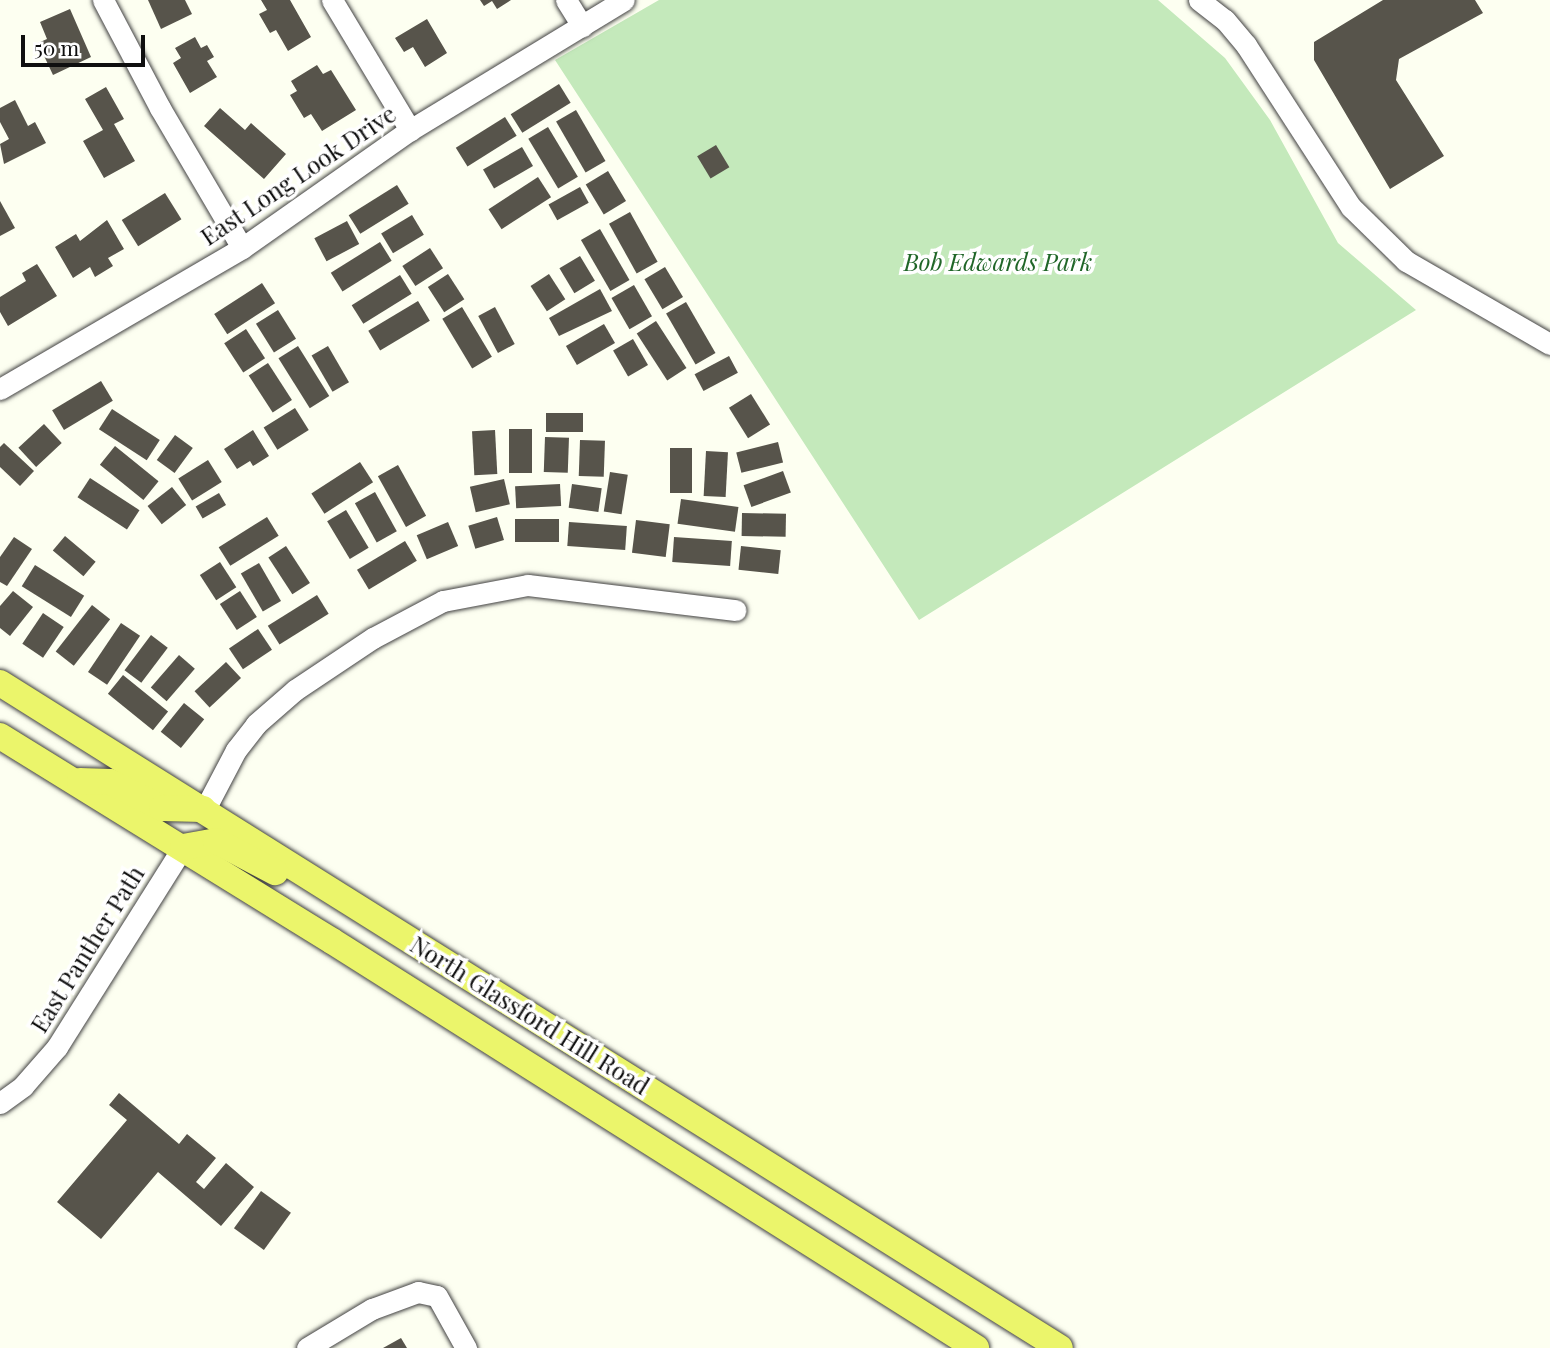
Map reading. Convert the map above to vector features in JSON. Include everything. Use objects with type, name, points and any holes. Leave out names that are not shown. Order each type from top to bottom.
[{"type":"main road","name":"North Glassford Hill Road","points":[[0,683],[205,809],[1060,1348]]},
{"type":"main road","name":"North Glassford Hill Road","points":[[0,736],[183,847],[976,1348]]},
{"type":"main road","points":[[75,781],[110,782],[162,808],[205,809]]},
{"type":"main road","points":[[183,847],[216,841],[280,874],[318,881]]},
{"type":"street","points":[[103,0],[160,108],[242,248]]},
{"type":"street","points":[[332,0],[410,130]]},
{"type":"street","points":[[565,0],[583,26]]},
{"type":"street","name":"East Long Look Drive","points":[[0,390],[242,248],[410,130],[624,0]]},
{"type":"street","points":[[1199,0],[1225,20],[1246,45],[1351,207],[1369,225],[1406,261],[1550,344]]},
{"type":"street","points":[[205,809],[236,750],[256,724],[295,690],[373,638],[443,601],[528,585],[736,610]]},
{"type":"street","name":"East Panther Path","points":[[0,1103],[23,1086],[57,1047],[183,847]]},
{"type":"street","points":[[307,1348],[372,1309],[418,1292],[437,1296],[466,1348]]},
{"type":"green space","name":"Bob Edwards Park","points":[[659,0],[1158,0],[1225,58],[1270,120],[1338,243],[1416,310],[919,620],[555,60]]},
{"type":"building","points":[[148,0],[185,0],[192,14],[161,29]]},
{"type":"building","points":[[261,0],[290,0],[311,37],[288,51],[276,30],[270,33],[259,14],[267,10]]},
{"type":"building","points":[[480,0],[511,0],[497,9],[492,1],[484,6]]},
{"type":"building","points":[[1383,0],[1475,0],[1483,13],[1399,59],[1396,80],[1444,156],[1390,189],[1314,60],[1314,42]]},
{"type":"building","points":[[70,9],[91,57],[53,75],[38,43],[47,39],[40,22]]},
{"type":"building","points":[[427,19],[447,53],[425,67],[413,47],[404,52],[395,38]]},
{"type":"building","points":[[195,37],[201,48],[207,45],[214,57],[207,61],[217,77],[190,93],[173,63],[181,58],[175,48]]},
{"type":"building","points":[[317,65],[323,74],[331,70],[356,110],[322,131],[311,114],[304,118],[290,95],[297,91],[291,81]]},
{"type":"building","points":[[559,84],[571,103],[522,133],[511,114]]},
{"type":"building","points":[[106,87],[124,119],[114,124],[135,161],[104,178],[83,141],[103,130],[85,99]]},
{"type":"building","points":[[15,100],[28,126],[35,122],[46,143],[4,164],[0,144],[9,139],[0,122],[0,108]]},
{"type":"building","points":[[220,108],[245,130],[251,123],[286,154],[264,179],[204,126]]},
{"type":"building","points":[[576,110],[606,161],[586,173],[556,122]]},
{"type":"building","points":[[505,117],[517,136],[467,166],[456,148]]},
{"type":"building","points":[[548,127],[578,177],[558,189],[528,139]]},
{"type":"building","points":[[716,145],[729,167],[711,179],[697,156]]},
{"type":"building","points":[[522,147],[533,166],[494,189],[483,170]]},
{"type":"building","points":[[608,171],[626,201],[604,214],[586,184]]},
{"type":"building","points":[[538,177],[551,197],[502,229],[489,209]]},
{"type":"building","points":[[397,185],[409,204],[360,234],[349,215]]},
{"type":"building","points":[[580,187],[589,203],[557,220],[549,204]]},
{"type":"building","points":[[165,193],[181,219],[138,246],[122,220]]},
{"type":"building","points":[[0,201],[15,228],[0,236]]},
{"type":"building","points":[[630,212],[658,262],[637,273],[609,224]]},
{"type":"building","points":[[412,215],[424,235],[393,253],[381,234]]},
{"type":"building","points":[[107,220],[124,249],[108,258],[113,266],[95,277],[90,267],[73,278],[55,247],[76,234],[80,241]]},
{"type":"building","points":[[347,221],[359,244],[327,261],[314,238]]},
{"type":"building","points":[[600,229],[630,280],[610,291],[581,240]]},
{"type":"building","points":[[380,242],[392,261],[342,291],[331,273]]},
{"type":"building","points":[[430,248],[443,268],[415,286],[402,266]]},
{"type":"building","points":[[580,256],[595,281],[574,293],[559,268]]},
{"type":"building","points":[[37,264],[57,296],[8,326],[0,312],[0,297],[26,281],[22,273]]},
{"type":"building","points":[[665,267],[683,297],[662,309],[644,279]]},
{"type":"building","points":[[448,274],[464,299],[444,312],[428,287]]},
{"type":"building","points":[[549,274],[565,299],[547,311],[531,286]]},
{"type":"building","points":[[400,275],[412,294],[363,324],[352,305]]},
{"type":"building","points":[[262,283],[275,303],[227,334],[214,314]]},
{"type":"building","points":[[634,285],[652,316],[629,329],[611,298]]},
{"type":"building","points":[[600,289],[612,311],[559,336],[549,318]]},
{"type":"building","points":[[418,301],[430,321],[380,351],[368,331]]},
{"type":"building","points":[[686,302],[716,353],[696,365],[666,314]]},
{"type":"building","points":[[462,307],[492,357],[472,369],[442,319]]},
{"type":"building","points":[[495,307],[515,344],[498,353],[478,316]]},
{"type":"building","points":[[278,310],[296,339],[274,353],[256,324]]},
{"type":"building","points":[[656,321],[686,368],[667,380],[637,334]]},
{"type":"building","points":[[604,324],[615,343],[577,365],[566,346]]},
{"type":"building","points":[[246,329],[265,358],[243,373],[224,343]]},
{"type":"building","points":[[633,339],[648,365],[628,376],[613,350]]},
{"type":"building","points":[[298,346],[329,396],[310,408],[278,358]]},
{"type":"building","points":[[328,346],[349,382],[333,392],[312,356]]},
{"type":"building","points":[[729,356],[738,373],[703,391],[695,374]]},
{"type":"building","points":[[268,363],[292,400],[273,412],[249,376]]},
{"type":"building","points":[[101,381],[113,401],[64,430],[52,410]]},
{"type":"building","points":[[751,394],[770,425],[748,438],[729,408]]},
{"type":"building","points":[[295,408],[309,430],[277,450],[264,428]]},
{"type":"building","points":[[112,409],[160,440],[147,460],[99,429]]},
{"type":"building","points":[[546,413],[583,413],[583,432],[546,432]]},
{"type":"building","points":[[44,424],[62,443],[36,467],[18,448]]},
{"type":"building","points":[[509,429],[532,429],[532,473],[509,473]]},
{"type":"building","points":[[253,430],[269,456],[253,466],[250,461],[237,469],[224,449]]},
{"type":"building","points":[[495,430],[497,474],[474,475],[472,431]]},
{"type":"building","points":[[175,435],[193,448],[175,473],[157,460]]},
{"type":"building","points":[[545,437],[569,438],[568,473],[544,472]]},
{"type":"building","points":[[580,440],[605,441],[604,477],[579,476]]},
{"type":"building","points":[[778,442],[783,462],[741,473],[736,452]]},
{"type":"building","points":[[4,443],[34,471],[20,486],[0,467],[0,447]]},
{"type":"building","points":[[115,446],[159,481],[143,500],[100,465]]},
{"type":"building","points":[[670,448],[692,448],[692,493],[670,493]]},
{"type":"building","points":[[706,451],[728,452],[726,497],[704,496]]},
{"type":"building","points":[[208,460],[222,482],[192,501],[178,479]]},
{"type":"building","points":[[360,462],[373,482],[324,514],[311,494]]},
{"type":"building","points":[[398,465],[426,516],[406,527],[378,476]]},
{"type":"building","points":[[783,471],[791,493],[751,507],[744,485]]},
{"type":"building","points":[[610,472],[628,475],[622,514],[604,512]]},
{"type":"building","points":[[90,478],[139,510],[127,529],[77,497]]},
{"type":"building","points":[[504,479],[510,504],[476,512],[470,487]]},
{"type":"building","points":[[560,484],[561,506],[516,508],[515,486]]},
{"type":"building","points":[[572,484],[602,488],[598,512],[569,508]]},
{"type":"building","points":[[172,487],[186,505],[162,524],[148,506]]},
{"type":"building","points":[[375,492],[397,531],[377,543],[355,503]]},
{"type":"building","points":[[219,493],[226,505],[203,519],[196,507]]},
{"type":"building","points":[[681,499],[738,507],[735,532],[678,524]]},
{"type":"building","points":[[346,510],[369,548],[350,559],[327,521]]},
{"type":"building","points":[[742,513],[786,514],[786,537],[742,536]]},
{"type":"building","points":[[267,517],[279,536],[230,566],[219,547]]},
{"type":"building","points":[[497,517],[504,540],[475,549],[468,526]]},
{"type":"building","points":[[515,519],[559,519],[559,542],[515,542]]},
{"type":"building","points":[[636,520],[670,524],[666,557],[632,553]]},
{"type":"building","points":[[448,522],[458,546],[427,559],[417,535]]},
{"type":"building","points":[[569,522],[627,526],[625,550],[567,546]]},
{"type":"building","points":[[65,536],[96,562],[83,576],[53,551]]},
{"type":"building","points":[[14,537],[32,549],[7,586],[0,582],[0,557]]},
{"type":"building","points":[[674,537],[732,541],[730,566],[672,562]]},
{"type":"building","points":[[405,541],[417,561],[369,590],[357,570]]},
{"type":"building","points":[[286,546],[310,583],[292,594],[268,557]]},
{"type":"building","points":[[741,546],[781,550],[778,574],[738,570]]},
{"type":"building","points":[[220,562],[236,587],[216,600],[200,575]]},
{"type":"building","points":[[259,563],[281,601],[263,612],[241,574]]},
{"type":"building","points":[[35,565],[84,596],[71,617],[22,586]]},
{"type":"building","points":[[13,591],[33,607],[10,636],[0,628],[0,606]]},
{"type":"building","points":[[240,591],[257,617],[237,630],[220,604]]},
{"type":"building","points":[[317,595],[329,614],[279,644],[268,626]]},
{"type":"building","points":[[92,605],[110,619],[74,666],[56,651]]},
{"type":"building","points":[[43,613],[64,627],[43,658],[22,644]]},
{"type":"building","points":[[121,623],[140,636],[107,685],[88,672]]},
{"type":"building","points":[[258,629],[272,650],[243,669],[229,649]]},
{"type":"building","points":[[151,635],[168,648],[141,683],[125,670]]},
{"type":"building","points":[[179,655],[195,669],[167,701],[151,687]]},
{"type":"building","points":[[226,662],[241,678],[210,707],[195,691]]},
{"type":"building","points":[[123,675],[168,712],[153,730],[108,694]]},
{"type":"building","points":[[184,703],[204,719],[181,748],[161,732]]},
{"type":"building","points":[[119,1093],[179,1144],[187,1134],[216,1158],[196,1182],[204,1189],[226,1163],[254,1187],[221,1226],[158,1172],[101,1239],[57,1202],[127,1120],[109,1105]]},
{"type":"building","points":[[261,1191],[291,1213],[264,1250],[234,1228]]},
{"type":"building","points":[[401,1338],[407,1348],[383,1348]]}]
